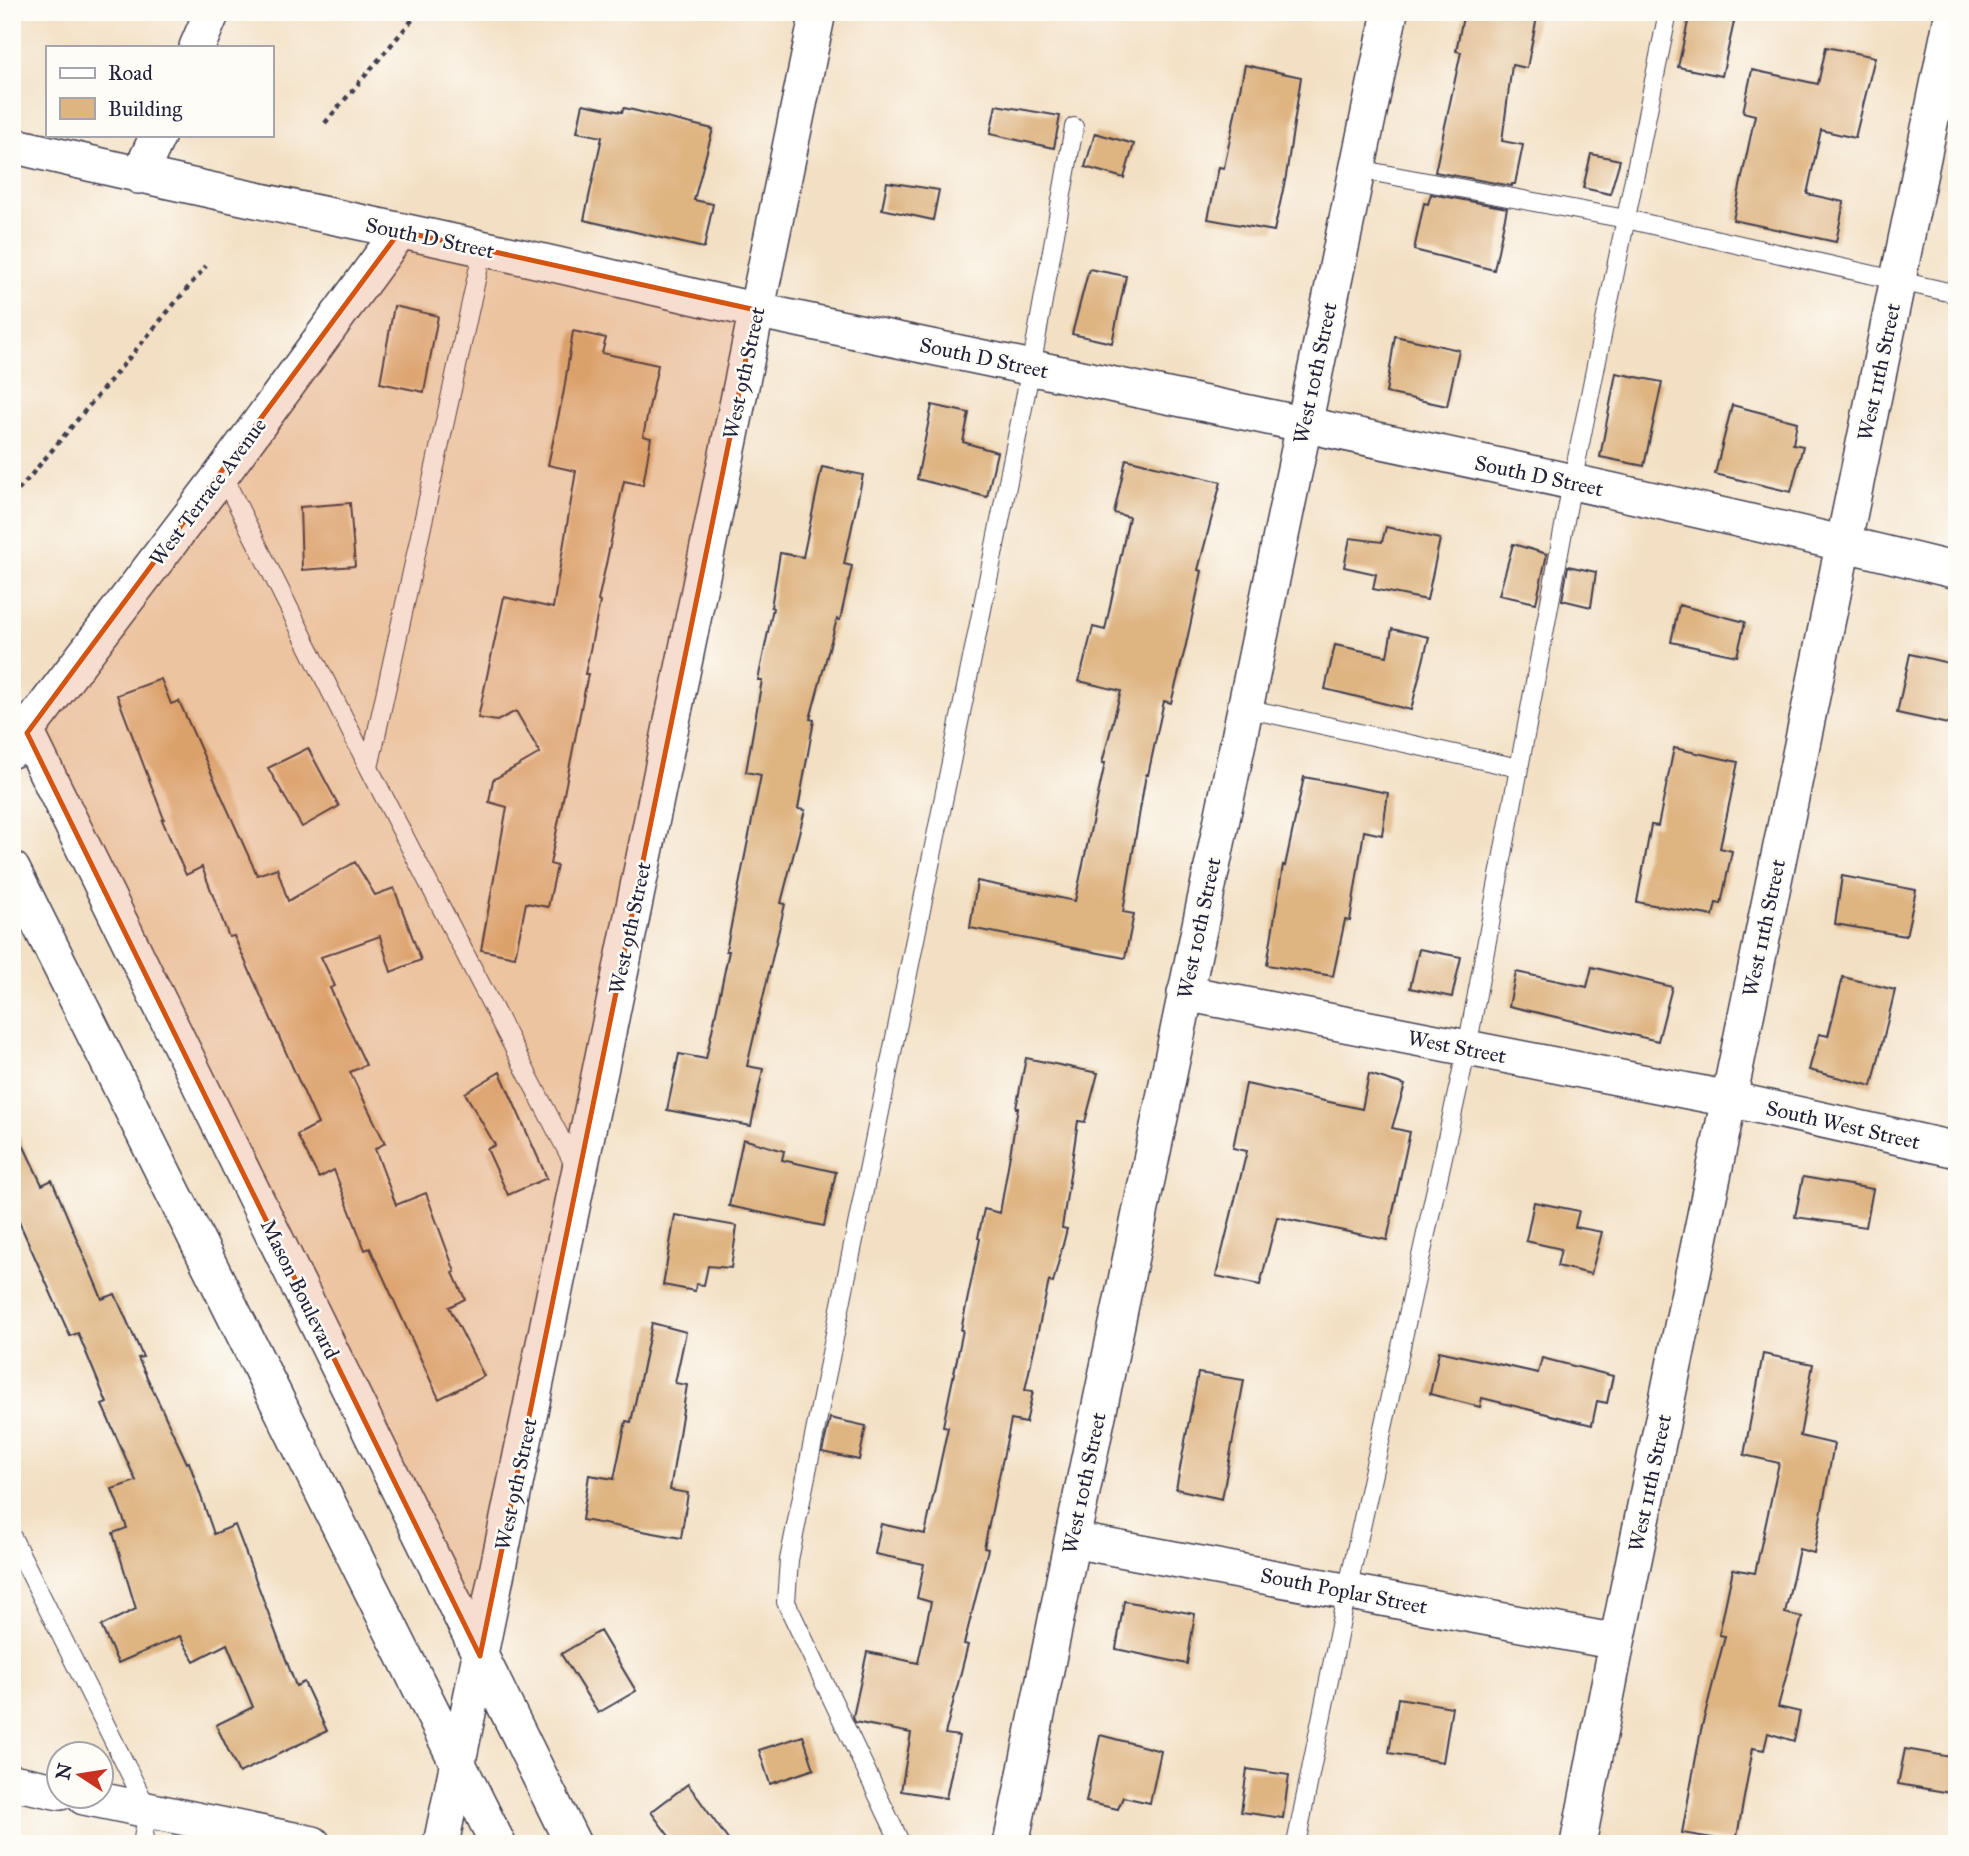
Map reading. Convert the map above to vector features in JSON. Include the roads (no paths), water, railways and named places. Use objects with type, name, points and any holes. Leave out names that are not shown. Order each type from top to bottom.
[{"type":"street","points":[[197,46],[212,12]]},
{"type":"street","name":"West 9th Street","points":[[441,1844],[818,12]]},
{"type":"street","name":"West 10th Street","points":[[1011,1844],[1390,12]]},
{"type":"street","name":"West 11th Street","points":[[1578,1844],[1617,1642],[1953,12]]},
{"type":"street","points":[[139,176],[158,136]]},
{"type":"street","name":"South D Street","points":[[12,145],[139,176],[1572,483],[1957,570]]},
{"type":"street","name":"West Terrace Avenue","points":[[19,741],[222,474],[400,231]]},
{"type":"street","name":"Mason Boulevard","points":[[19,741],[573,1844]]},
{"type":"street","points":[[12,869],[498,1844]]},
{"type":"street","name":"West Street","points":[[1185,993],[1729,1099]]},
{"type":"street","name":"South West Street","points":[[1729,1099],[1957,1150]]},
{"type":"street","name":"South Poplar Street","points":[[1072,1540],[1617,1642]]},
{"type":"street","points":[[12,1782],[46,1788]]},
{"type":"street","points":[[116,1804],[313,1844]]},
{"type":"lane","points":[[1296,1844],[1347,1591],[1467,1048],[1572,483],[1668,12]]},
{"type":"lane","points":[[901,1844],[786,1602],[789,1560],[1031,368],[1074,127]]},
{"type":"lane","points":[[1357,169],[1626,219],[1957,294]]},
{"type":"lane","points":[[369,768],[483,248]]},
{"type":"lane","points":[[222,474],[369,768],[580,1176]]},
{"type":"lane","points":[[1245,708],[1519,768]]},
{"type":"lane","points":[[12,1538],[148,1810],[142,1844]]}]
